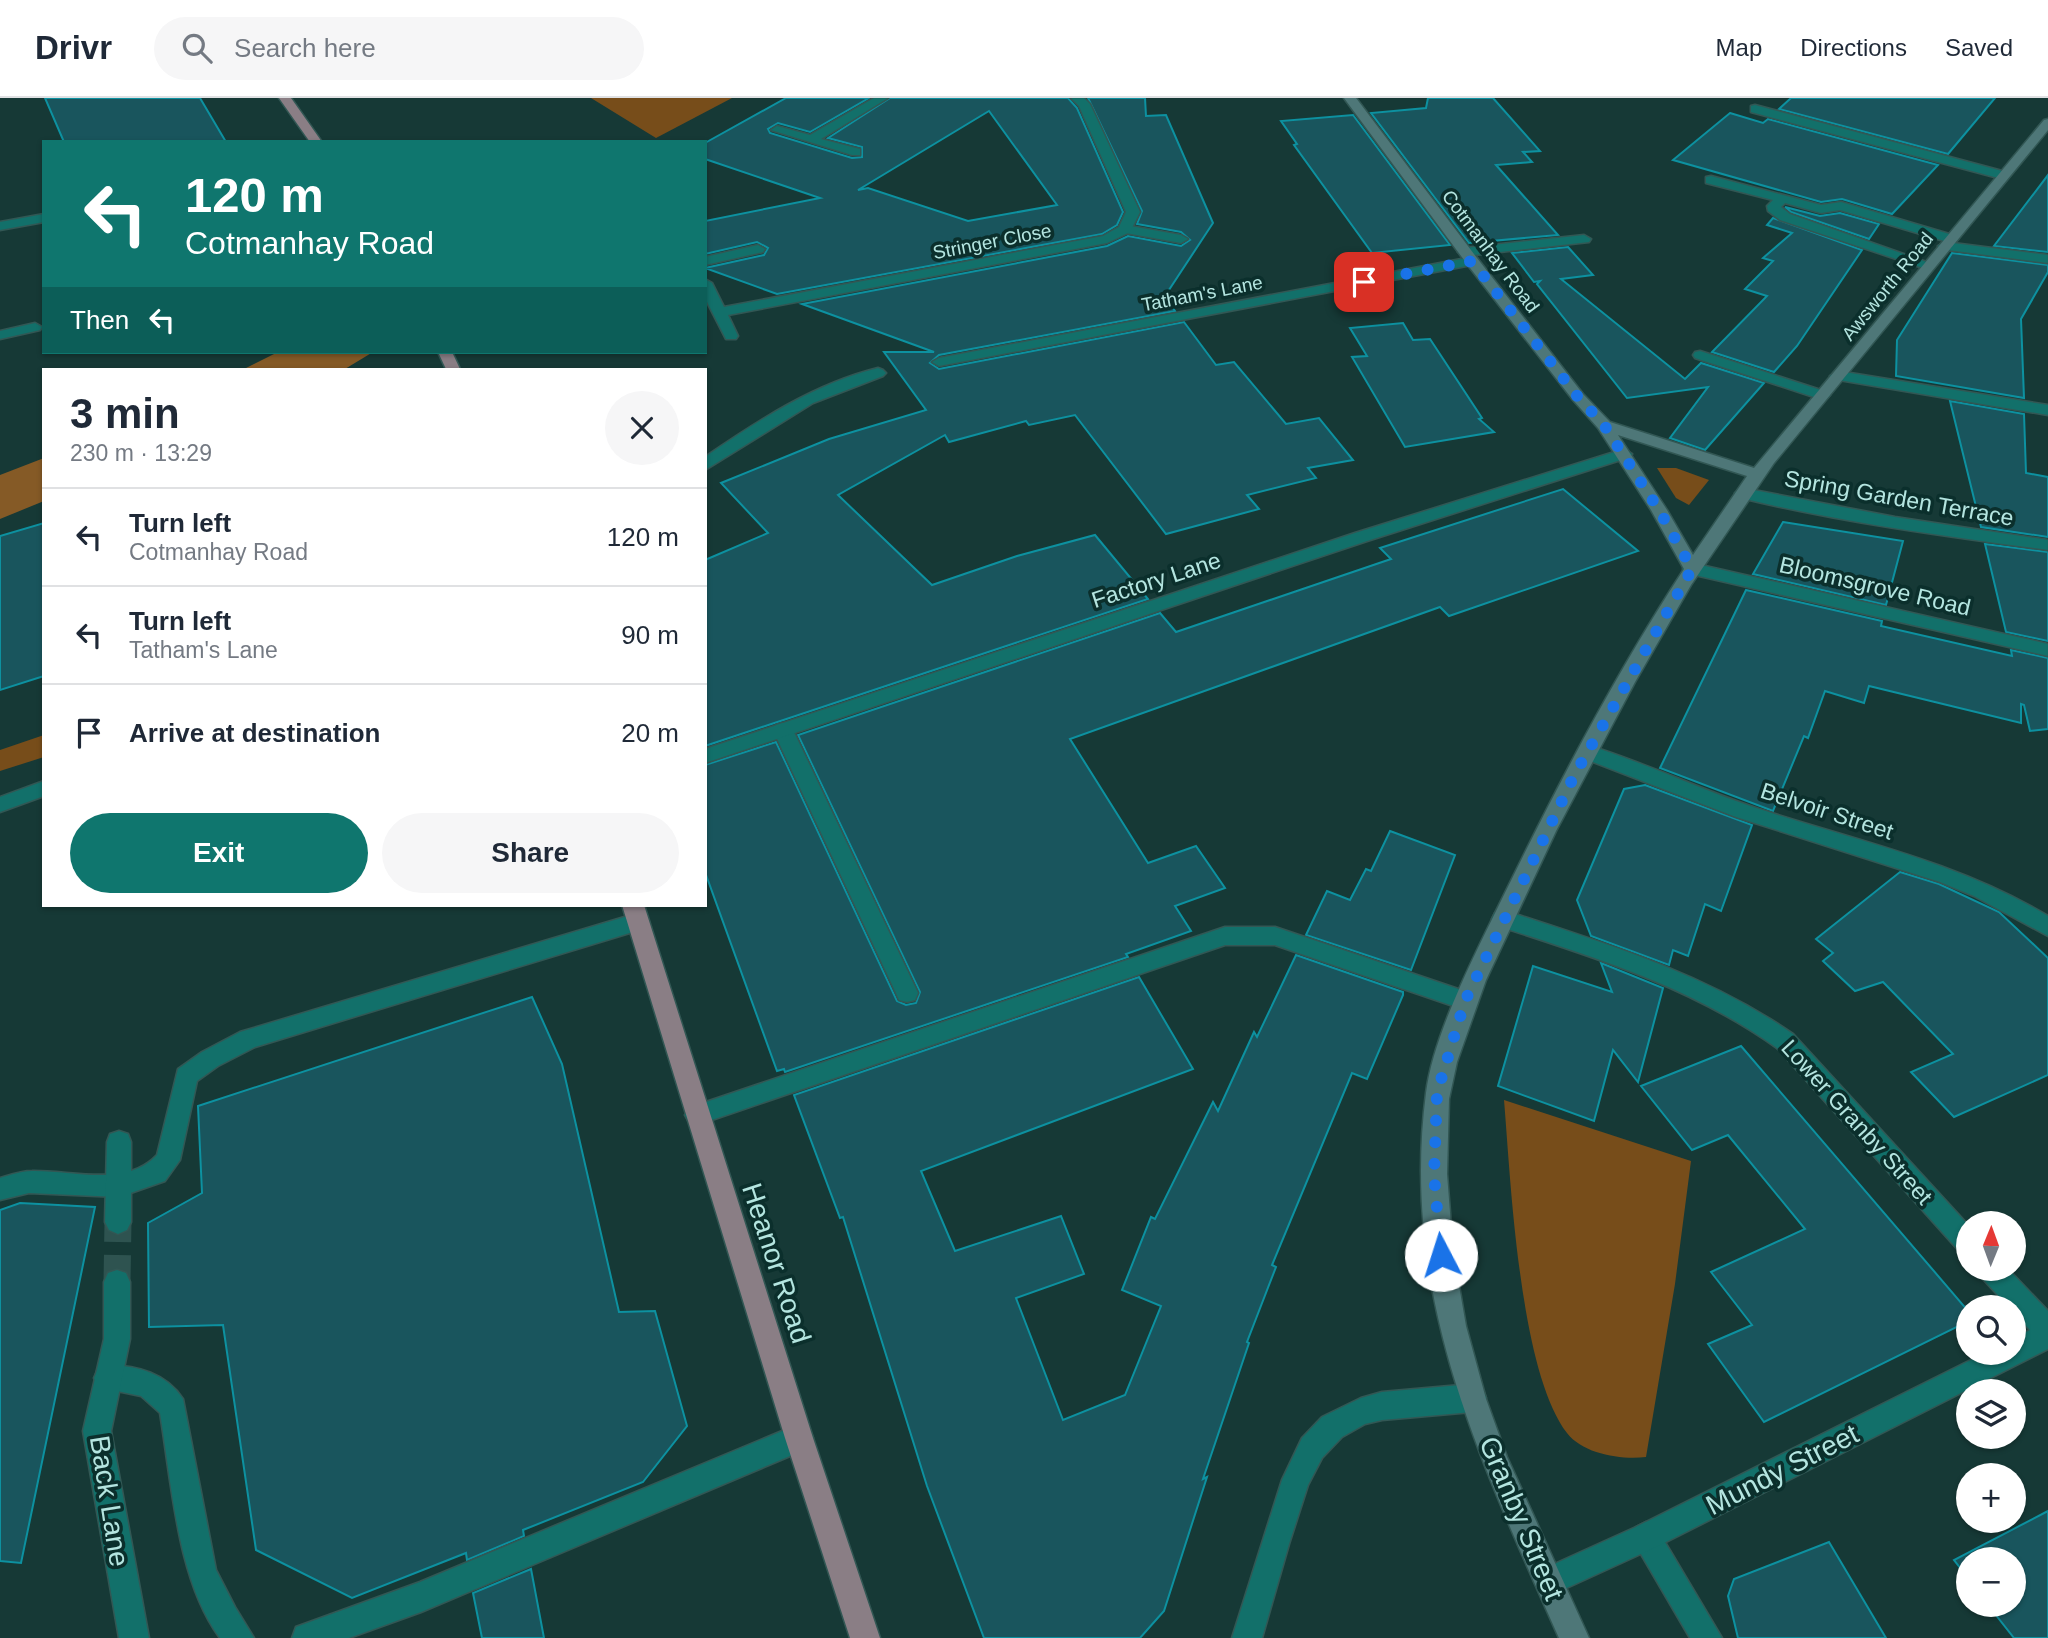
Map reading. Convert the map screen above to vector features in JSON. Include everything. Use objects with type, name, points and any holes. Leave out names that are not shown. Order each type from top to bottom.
[{"type":"main road","points":[[285,98],[315,140]]},
{"type":"main road","name":"Heanor Road","points":[[636,913],[799,1438],[865,1638]]},
{"type":"street","points":[[812,139],[882,98]]},
{"type":"street","points":[[1077,98],[1084,104],[1133,212],[1125,229],[1181,239]]},
{"type":"street","name":"Cotmanhay Road","points":[[1350,98],[1468,257],[1578,397],[1604,425],[1692,569]]},
{"type":"street","points":[[1755,109],[2002,175]]},
{"type":"street","points":[[1846,133],[1858,120]]},
{"type":"street","name":"Awsworth Road","points":[[1757,474],[1927,265],[2048,123]]},
{"type":"street","points":[[777,130],[856,152]]},
{"type":"street","points":[[1711,180],[1821,209],[1841,206],[1948,242],[2048,259]]},
{"type":"street","points":[[1782,198],[1774,206],[1775,211],[1785,217],[1927,265]]},
{"type":"street","points":[[0,226],[42,218]]},
{"type":"street","name":"Stringer Close","points":[[719,312],[1107,239],[1125,229]]},
{"type":"street","name":"Tatham's Lane","points":[[939,362],[1468,257],[1584,239]]},
{"type":"street","points":[[707,261],[758,249]]},
{"type":"street","points":[[707,287],[731,336]]},
{"type":"street","points":[[0,335],[35,327]]},
{"type":"street","points":[[1700,355],[1822,396]]},
{"type":"street","points":[[707,464],[793,406],[843,383],[878,373]]},
{"type":"street","points":[[1838,376],[2048,411]]},
{"type":"street","name":"Cotmanhay Road","points":[[1604,425],[1757,474]]},
{"type":"street","name":"Factory Lane","points":[[707,755],[1361,537],[1623,454]]},
{"type":"street","name":"Granby Street","points":[[1574,1638],[1508,1490],[1472,1398],[1449,1302],[1434,1175],[1437,1093],[1465,1001],[1587,752],[1692,569],[1757,474]]},
{"type":"street","name":"Spring Garden Terrace","points":[[1743,493],[1813,509],[1927,529],[2048,545]]},
{"type":"street","name":"Bloomsgrove Road","points":[[1692,569],[2048,650]]},
{"type":"street","points":[[783,730],[907,993]]},
{"type":"street","name":"Belvoir Street","points":[[1587,752],[1762,817],[1961,880],[2020,908],[2048,927]]},
{"type":"street","points":[[0,805],[42,789]]},
{"type":"street","points":[[0,1189],[29,1182],[119,1186],[156,1173],[167,1160],[186,1076],[210,1059],[248,1039],[636,913]]},
{"type":"street","name":"Lower Granby Street","points":[[1503,919],[1610,954],[1682,984],[1772,1030],[1785,1041],[1956,1230]]},
{"type":"street","points":[[697,1115],[1225,936],[1275,936],[1465,1001]]},
{"type":"street","points":[[118,1222],[120,1142]]},
{"type":"street","points":[[2002,1281],[2048,1333]]},
{"type":"street","name":"Back Lane","points":[[117,1282],[117,1339],[97,1431],[134,1638]]},
{"type":"street","name":"Mundy Street","points":[[2026,1345],[2048,1333]]},
{"type":"street","name":"Mundy Street","points":[[1549,1581],[1646,1537],[1988,1365]]},
{"type":"street","points":[[108,1378],[134,1379],[151,1386],[166,1396],[173,1409],[202,1572],[224,1618],[239,1638]]},
{"type":"street","points":[[1247,1638],[1296,1480],[1312,1448],[1332,1427],[1361,1412],[1382,1406],[1472,1398]]},
{"type":"street","points":[[307,1638],[453,1582],[799,1438]]},
{"type":"street","points":[[1646,1537],[1707,1638]]},
{"type":"shaded area","points":[[591,98],[732,98],[656,138]]},
{"type":"shaded area","points":[[274,354],[370,354],[347,368],[246,368]]},
{"type":"shaded area","points":[[42,459],[42,502],[0,519],[0,475]]},
{"type":"shaded area","points":[[1657,468],[1676,468],[1709,480],[1689,505],[1676,498]]},
{"type":"shaded area","points":[[42,736],[42,758],[0,771],[0,750]]},
{"type":"shaded area","points":[[1504,1100],[1691,1161],[1675,1284],[1646,1457],[1614,1456],[1583,1446],[1567,1433],[1551,1404],[1538,1366],[1520,1274]]},
{"type":"building","points":[[45,98],[200,98],[225,140],[63,140]]},
{"type":"building","points":[[786,98],[869,98],[810,132],[778,123],[768,129],[770,133],[852,158],[862,157],[862,147],[828,138],[890,98],[1068,98],[1077,108],[1123,212],[1117,225],[1102,234],[777,294],[707,269],[764,255],[768,248],[757,242],[707,254],[707,221],[820,198],[707,160],[707,142]],"holes":[[[989,111],[1057,205],[968,221],[868,188],[858,190]]]},
{"type":"building","points":[[1088,98],[1145,98],[1146,116],[1166,115],[1213,223],[1165,296],[1175,311],[939,355],[930,363],[939,369],[1184,322],[1216,365],[1234,362],[1286,424],[1319,418],[1353,460],[1308,468],[1316,478],[1247,495],[1259,509],[1166,534],[1075,415],[1029,425],[1026,421],[949,442],[945,435],[838,495],[932,585],[1017,556],[1095,535],[1148,599],[707,745],[707,559],[768,533],[721,483],[829,439],[926,410],[884,352],[934,352],[802,304],[1107,246],[1128,236],[1181,246],[1190,240],[1181,232],[1137,224],[1142,211]]},
{"type":"building","points":[[1428,98],[1493,98],[1540,151],[1523,152],[1532,162],[1496,165],[1558,235],[1469,243],[1371,113],[1426,108]]},
{"type":"building","points":[[1791,98],[1995,98],[1948,154],[1779,109]]},
{"type":"building","points":[[1730,113],[1763,123],[1768,119],[1938,165],[1892,214],[1842,199],[1821,202],[1673,160]]},
{"type":"building","points":[[1353,115],[1450,245],[1372,253],[1294,145],[1297,144],[1281,121]]},
{"type":"building","points":[[2048,175],[2048,252],[1994,246]]},
{"type":"building","points":[[1785,207],[1820,216],[1840,213],[1879,224],[1869,239],[1791,212]]},
{"type":"building","points":[[1773,218],[1862,250],[1797,346],[1774,372],[1712,352],[1767,296],[1745,289],[1773,261],[1763,258],[1792,233],[1767,225]]},
{"type":"building","points":[[1568,247],[1593,275],[1561,279],[1685,379],[1701,363],[1764,383],[1705,450],[1670,438],[1708,387],[1627,398],[1537,284],[1540,281],[1534,282],[1512,253]]},
{"type":"building","points":[[1952,253],[2048,265],[2048,272],[2021,319],[2024,398],[1896,376],[1897,340]]},
{"type":"building","points":[[1403,323],[1413,340],[1430,339],[1482,418],[1479,419],[1494,432],[1405,447],[1352,357],[1367,356],[1350,328]]},
{"type":"building","points":[[1950,401],[2024,414],[2026,473],[2048,477],[2048,537],[1981,527]]},
{"type":"building","points":[[1563,489],[1638,551],[1449,616],[1440,607],[1070,739],[1148,863],[1196,846],[1225,888],[1175,906],[1191,931],[1126,954],[1128,957],[785,1072],[784,1069],[777,1071],[707,878],[707,764],[776,742],[897,1001],[906,1005],[916,1003],[920,992],[798,735],[1160,613],[1176,632],[1391,559],[1380,548]]},
{"type":"building","points":[[1783,522],[1903,541],[1886,605],[1753,574]]},
{"type":"building","points":[[42,524],[42,677],[0,690],[0,536]]},
{"type":"building","points":[[1985,544],[2048,552],[2048,641],[2006,632]]},
{"type":"building","points":[[1746,590],[1882,621],[1881,626],[2012,656],[2011,650],[2048,658],[2048,729],[2030,731],[2024,705],[2021,704],[2021,723],[1869,686],[1864,703],[1825,691],[1808,738],[1804,736],[1773,811],[1660,768]]},
{"type":"building","points":[[1645,785],[1752,825],[1721,911],[1705,904],[1688,956],[1673,950],[1669,965],[1591,936],[1577,900],[1624,789]]},
{"type":"building","points":[[1390,831],[1455,855],[1411,970],[1306,935],[1327,891],[1350,900],[1366,869],[1371,871]]},
{"type":"building","points":[[1900,872],[1939,884],[1999,912],[2048,958],[2048,1075],[1954,1117],[1911,1072],[1953,1054],[1883,982],[1855,991],[1823,961],[1833,953],[1816,939]]},
{"type":"building","points":[[1296,955],[1403,992],[1403,995],[1367,1079],[1352,1073],[1272,1265],[1276,1267],[1247,1342],[1249,1343],[1203,1479],[1207,1477],[1164,1611],[1140,1638],[984,1638],[927,1486],[843,1217],[840,1218],[794,1095],[1139,977],[1193,1069],[921,1171],[955,1251],[1061,1216],[1084,1274],[1016,1298],[1063,1420],[1125,1395],[1161,1306],[1122,1290],[1151,1217],[1155,1219],[1213,1102],[1218,1111],[1254,1032],[1257,1037]]},
{"type":"building","points":[[1601,963],[1663,988],[1638,1082],[1613,1050],[1594,1121],[1498,1086],[1533,966],[1612,992]]},
{"type":"building","points":[[532,997],[562,1064],[619,1312],[655,1311],[687,1426],[643,1482],[523,1530],[524,1536],[467,1560],[466,1553],[352,1598],[256,1550],[223,1325],[149,1327],[148,1223],[202,1193],[198,1106]]},
{"type":"building","points":[[1741,1046],[1956,1297],[1956,1327],[1764,1422],[1708,1344],[1752,1325],[1711,1272],[1805,1229],[1728,1135],[1692,1150],[1641,1086]]},
{"type":"building","points":[[20,1203],[95,1207],[21,1563],[0,1561],[0,1210]]},
{"type":"building","points":[[2048,1511],[2048,1638],[2014,1638],[1997,1617],[2026,1617],[2026,1547],[1979,1547],[2006,1533],[2026,1533],[2026,1522]]},
{"type":"building","points":[[1829,1542],[1886,1638],[1738,1638],[1728,1596],[1734,1579]]},
{"type":"building","points":[[531,1569],[544,1638],[482,1638],[473,1593]]},
{"type":"tunnel","points":[[117,1282],[118,1222]]},
{"type":"route","points":[[1364,282],[1472,261],[1578,397],[1604,425],[1659,510],[1692,569],[1611,707],[1563,796],[1465,1001],[1437,1093],[1434,1175],[1441,1255]]}]
